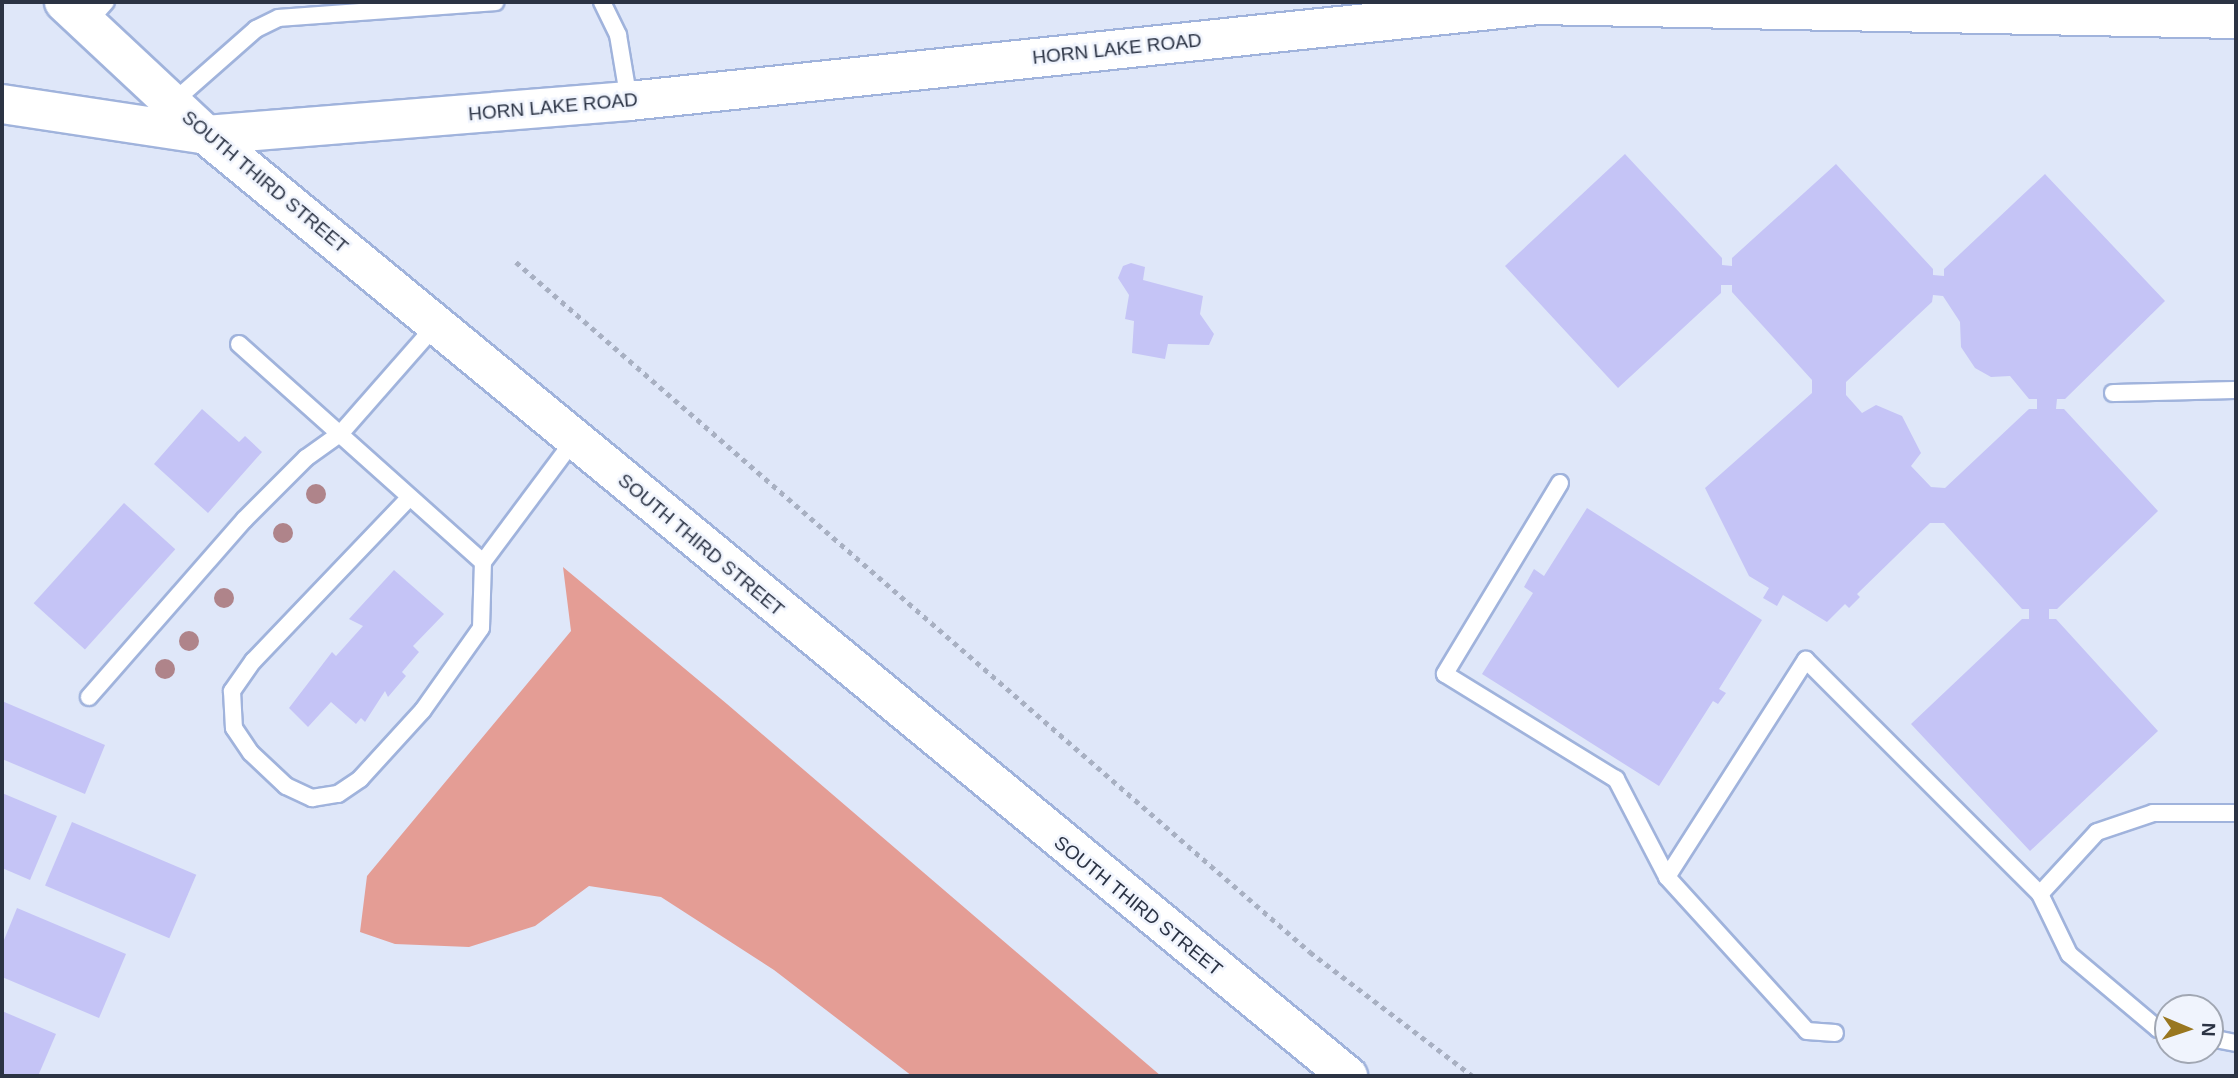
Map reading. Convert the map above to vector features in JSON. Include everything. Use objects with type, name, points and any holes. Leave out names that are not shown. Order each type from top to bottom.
[{"type":"main road","name":"HORN LAKE ROAD","points":[[2,104],[205,135],[629,101],[1538,5],[2236,19]]},
{"type":"main road","name":"SOUTH THIRD STREET","points":[[86,9],[205,135],[1348,1076]]},
{"type":"lane","points":[[172,103],[256,29],[279,18],[495,2]]},
{"type":"lane","points":[[602,2],[618,35],[629,101]]},
{"type":"lane","points":[[89,697],[244,520],[306,458],[341,433],[436,326]]},
{"type":"lane","points":[[239,344],[483,562]]},
{"type":"lane","points":[[2113,393],[2236,390]]},
{"type":"lane","points":[[409,498],[253,661],[232,691],[234,728],[251,753],[286,786],[312,798],[338,794],[360,779],[423,710],[481,628],[483,562],[574,440]]},
{"type":"lane","points":[[1560,483],[1445,674],[1616,779],[1667,877],[1807,1031],[1835,1033]]},
{"type":"lane","points":[[1667,877],[1805,660],[2040,894],[2069,954],[2154,1025]]},
{"type":"lane","points":[[2040,894],[2097,832],[2153,813],[2236,813]]},
{"type":"path","points":[[516,262],[1310,952],[1473,1076]]},
{"type":"shaded area","points":[[563,567],[1161,1076],[912,1076],[774,970],[661,897],[589,886],[535,926],[469,947],[395,944],[360,932],[367,876],[571,631]]},
{"type":"building","points":[[1625,154],[1722,258],[1722,265],[1732,266],[1732,258],[1836,164],[1933,269],[1933,275],[1944,276],[1944,269],[2045,174],[2165,301],[2065,399],[2057,399],[2056,409],[2064,409],[2158,511],[2057,609],[2049,609],[2049,619],[2056,619],[2158,731],[2030,851],[1911,724],[2022,619],[2029,619],[2029,609],[2022,609],[1944,523],[1930,523],[1857,594],[1860,597],[1849,608],[1845,604],[1827,622],[1783,595],[1777,606],[1763,598],[1769,588],[1749,576],[1705,488],[1812,393],[1812,380],[1732,292],[1732,285],[1721,285],[1721,293],[1618,388],[1505,266]],"holes":[[[1933,295],[1943,296],[1960,322],[1961,347],[1975,368],[1991,377],[2010,376],[2029,399],[2037,399],[2037,409],[2029,409],[1945,488],[1931,487],[1911,466],[1921,453],[1902,416],[1876,405],[1862,413],[1846,395],[1846,382],[1932,302]]]},
{"type":"building","points":[[1131,263],[1145,267],[1143,280],[1203,296],[1200,314],[1214,334],[1209,345],[1168,344],[1165,359],[1132,353],[1134,321],[1125,319],[1129,295],[1118,278],[1123,266]]},
{"type":"building","points":[[202,409],[239,442],[245,436],[262,452],[208,513],[154,464]]},
{"type":"building","points":[[124,503],[175,549],[85,649],[34,603]]},
{"type":"building","points":[[1587,508],[1762,620],[1719,689],[1726,693],[1718,704],[1713,701],[1659,786],[1482,674],[1533,593],[1524,587],[1534,569],[1544,576]]},
{"type":"building","points":[[394,570],[444,614],[413,646],[419,652],[402,672],[406,676],[388,697],[385,691],[365,722],[361,718],[356,724],[331,702],[308,727],[289,708],[332,652],[336,656],[363,626],[349,619]]},
{"type":"building","points":[[2,701],[105,745],[85,794],[2,759]]},
{"type":"building","points":[[2,793],[57,816],[30,880],[2,868]]},
{"type":"building","points":[[72,822],[196,875],[169,938],[45,886]]},
{"type":"building","points":[[17,908],[126,954],[99,1018],[2,977],[2,945]]},
{"type":"building","points":[[2,1011],[56,1034],[38,1076],[2,1076]]}]
